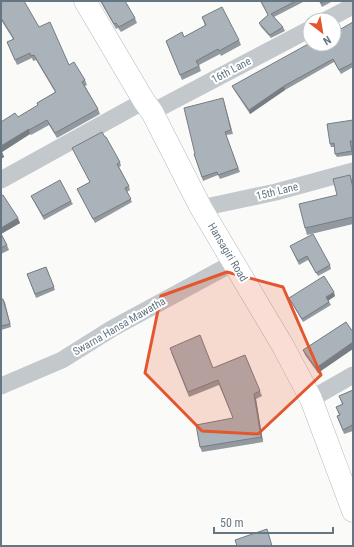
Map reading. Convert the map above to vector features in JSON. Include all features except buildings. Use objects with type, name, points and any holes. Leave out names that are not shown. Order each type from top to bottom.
[{"type":"street","name":"Hansagiri Road","points":[[85,1],[148,106],[201,208],[283,346],[311,399],[353,511]]},
{"type":"street","points":[[341,12],[353,6]]},
{"type":"street","name":"16th Lane","points":[[1,180],[148,106],[302,33]]},
{"type":"street","name":"15th Lane","points":[[201,208],[276,192],[353,171]]},
{"type":"street","name":"Swarna Hansa Mawatha","points":[[1,386],[62,360],[113,328],[234,262]]},
{"type":"street","points":[[311,399],[353,375]]},
{"type":"highlighted area","points":[[227,272],[283,287],[321,375],[258,434],[202,431],[145,373],[161,296]]}]
